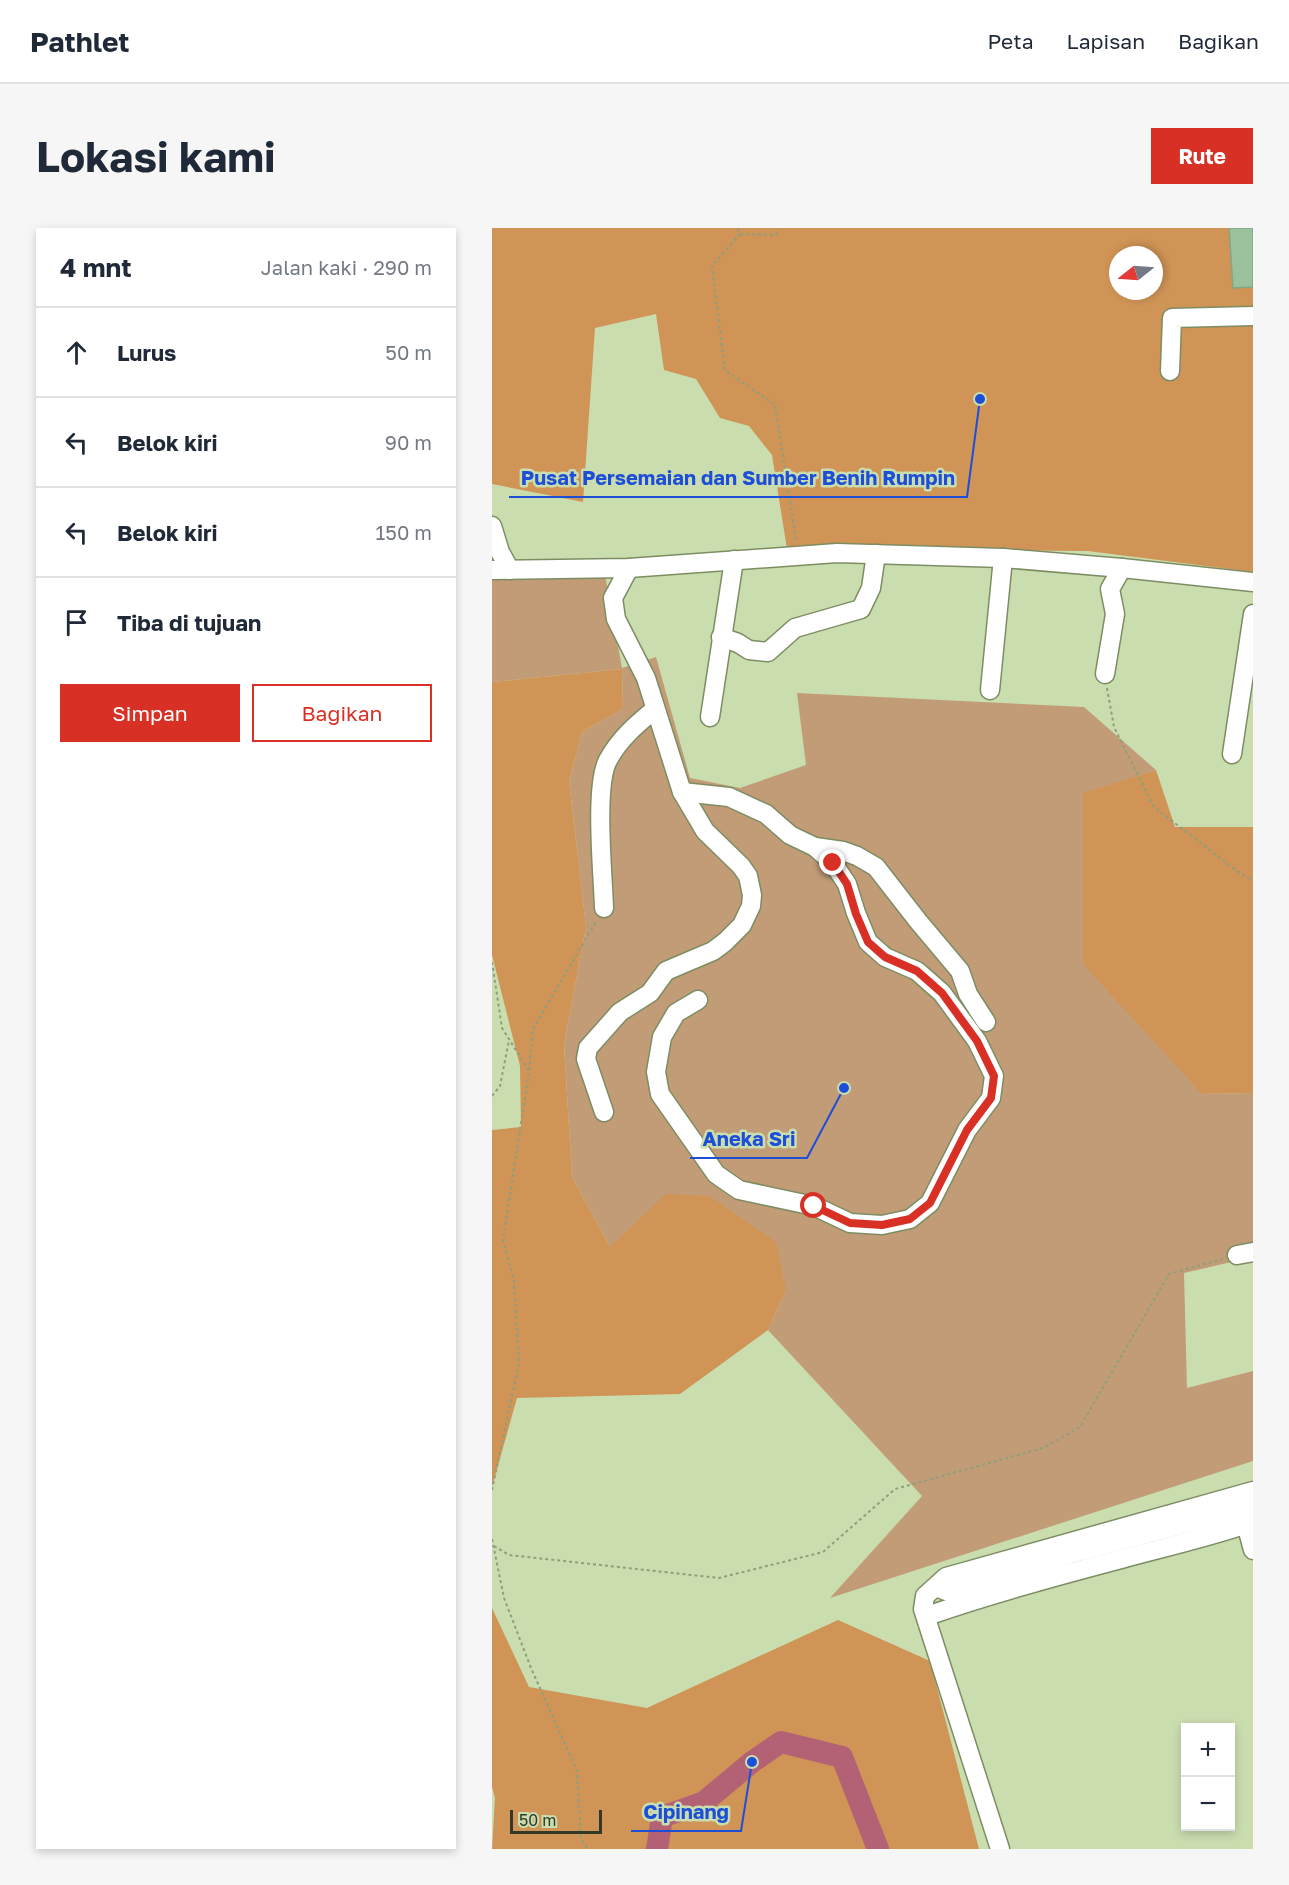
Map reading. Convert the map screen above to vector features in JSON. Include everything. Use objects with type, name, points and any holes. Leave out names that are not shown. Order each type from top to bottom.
[{"type":"street","points":[[1170,371],[1172,318],[1253,316]]},
{"type":"street","points":[[492,526],[500,552],[501,570],[629,568],[799,555],[876,554],[1003,558],[1253,582]]},
{"type":"street","points":[[721,637],[749,650],[768,652],[795,628],[861,609],[871,588],[876,554]]},
{"type":"street","points":[[990,690],[1003,558]]},
{"type":"street","points":[[710,717],[734,560]]},
{"type":"street","points":[[604,1112],[586,1059],[588,1048],[620,1012],[650,993],[666,971],[713,951],[725,942],[742,925],[751,906],[752,895],[748,876],[741,866],[705,831],[682,792],[646,678],[616,619],[613,598],[629,568]]},
{"type":"street","points":[[1105,674],[1115,614],[1110,589],[1122,568]]},
{"type":"street","points":[[1232,754],[1253,614]]},
{"type":"street","points":[[604,908],[601,789],[608,761],[629,730],[655,709]]},
{"type":"street","points":[[682,792],[729,797],[766,814],[790,835],[815,847],[833,863],[847,884],[868,942],[885,957],[917,971],[942,993],[977,1041],[994,1076],[991,1098],[967,1130],[930,1203],[910,1219],[882,1225],[850,1223],[814,1206],[739,1190],[716,1174],[660,1094],[656,1072],[662,1037],[676,1013],[698,1000]]},
{"type":"street","points":[[815,847],[843,851],[876,867],[960,970],[968,994],[986,1022]]},
{"type":"street","points":[[1000,1849],[923,1608],[925,1596],[946,1577],[1253,1491]]},
{"type":"street","points":[[936,1587],[949,1592],[1074,1553],[1253,1506]]},
{"type":"street","points":[[927,1616],[961,1604],[1249,1523],[1253,1550]]},
{"type":"path","points":[[738,228],[740,234]]},
{"type":"path","points":[[740,234],[776,235],[777,228]]},
{"type":"path","points":[[740,234],[712,266],[725,370],[775,405],[799,555]]},
{"type":"path","points":[[1105,674],[1114,727],[1154,807],[1241,874],[1253,880]]},
{"type":"path","points":[[492,1490],[519,1363],[514,1281],[503,1240],[532,1029],[604,908]]},
{"type":"path","points":[[492,962],[502,1028],[528,1071]]},
{"type":"path","points":[[492,1096],[500,1086],[509,1040]]},
{"type":"path","points":[[494,1546],[508,1555],[719,1578],[823,1552],[895,1489],[1043,1448],[1080,1426],[1169,1274],[1245,1253]]},
{"type":"path","points":[[492,1539],[504,1598],[531,1668],[577,1771],[581,1839],[588,1849]]},
{"type":"shaded area","points":[[492,228],[1253,228],[1253,572],[1088,551],[787,549],[772,455],[749,426],[720,418],[696,379],[664,370],[656,314],[595,328],[583,502],[492,484]]},
{"type":"shaded area","points":[[603,564],[622,668],[656,657],[690,778],[740,788],[806,765],[797,693],[1084,707],[1156,770],[1083,794],[1202,1094],[1253,1093],[1253,1257],[1184,1273],[1187,1388],[1253,1371],[1253,1461],[830,1598],[922,1496],[768,1330],[786,1290],[610,1247],[572,1177],[564,1045],[586,927],[569,781],[582,732],[623,709],[622,669],[492,682],[492,575]]},
{"type":"shaded area","points":[[622,669],[623,709],[582,732],[569,781],[586,927],[564,1045],[572,1177],[610,1247],[666,1194],[710,1196],[776,1242],[786,1290],[768,1330],[680,1394],[517,1398],[492,1487],[492,1130],[521,1127],[520,1066],[492,955],[492,682]]},
{"type":"shaded area","points":[[1156,770],[1175,827],[1253,827],[1253,1093],[1202,1094],[1083,964],[1083,793]]},
{"type":"shaded area","points":[[492,1608],[529,1687],[647,1708],[838,1620],[930,1661],[979,1849],[492,1849],[495,1798],[492,1787]]},
{"type":"building","points":[[1229,228],[1253,228],[1253,287],[1233,288]]},
{"type":"waterway","points":[[657,1849],[662,1817],[704,1802],[752,1762],[781,1742],[842,1757],[878,1849]]},
{"type":"place","name":"Pusat Persemaian dan Sumber Benih Rumpin","points":[[980,399]]},
{"type":"place","name":"Aneka Sri","points":[[844,1088]]},
{"type":"place","name":"Cipinang","points":[[752,1762]]},
{"type":"route","points":[[814,1206],[850,1223],[882,1225],[910,1219],[930,1203],[967,1130],[991,1098],[994,1076],[977,1041],[942,993],[917,971],[885,957],[868,942],[847,884],[833,863]]}]
